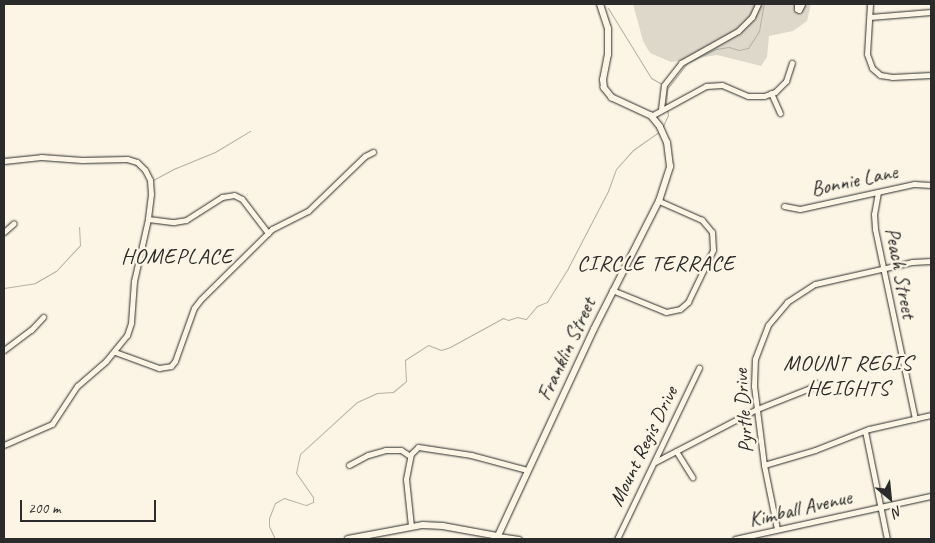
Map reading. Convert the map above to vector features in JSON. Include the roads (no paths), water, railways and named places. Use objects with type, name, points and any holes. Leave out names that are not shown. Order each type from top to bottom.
[{"type":"street","name":"Franklin Street","points":[[498,536],[612,290],[659,201],[670,167],[670,153],[664,135],[651,116],[612,98],[604,88],[603,80],[608,55],[608,29],[600,4]]},
{"type":"street","points":[[663,109],[662,90],[675,69],[686,59],[720,43],[738,30],[752,17],[758,4]]},
{"type":"street","points":[[797,4],[797,9],[799,10],[802,4]]},
{"type":"street","points":[[870,4],[867,54],[870,64],[875,71],[892,77],[931,75]]},
{"type":"street","points":[[870,17],[931,12]]},
{"type":"street","points":[[651,116],[706,86],[722,86],[756,97],[771,93],[786,81],[792,63]]},
{"type":"street","points":[[771,93],[780,114]]},
{"type":"street","points":[[114,352],[159,368],[171,366],[176,361],[197,303],[268,233],[308,212],[365,156],[373,152]]},
{"type":"street","points":[[4,161],[48,156],[82,160],[115,158],[132,160],[145,170],[150,180],[148,219],[132,288],[130,329],[114,352],[79,384],[52,424],[4,444]]},
{"type":"street","name":"Bonnie Lane","points":[[784,206],[800,209],[914,184],[931,185]]},
{"type":"street","name":"Peach Street","points":[[878,192],[874,222],[915,419]]},
{"type":"street","points":[[148,219],[180,222],[191,218],[222,197],[234,195],[242,199],[268,233]]},
{"type":"street","points":[[612,290],[666,312],[680,309],[688,302],[713,250],[712,232],[702,220],[659,201]]},
{"type":"street","points":[[4,232],[14,223]]},
{"type":"street","name":"Pyrtle Drive","points":[[777,529],[764,465],[754,373],[756,354],[768,325],[783,305],[815,284],[883,268],[919,261],[931,261]]},
{"type":"street","points":[[4,350],[44,317]]},
{"type":"street","name":"Mount Regis Drive","points":[[618,539],[699,368]]},
{"type":"street","points":[[654,462],[757,409],[810,388],[816,383]]},
{"type":"street","points":[[764,465],[815,450],[865,431],[931,416]]},
{"type":"street","points":[[865,431],[887,539]]},
{"type":"street","points":[[410,526],[406,480],[410,456],[415,449],[424,446],[516,465],[527,470]]},
{"type":"street","points":[[349,465],[368,455],[385,450],[400,450],[410,456]]},
{"type":"street","points":[[676,451],[692,477]]},
{"type":"street","name":"Kimball Avenue","points":[[735,539],[931,496]]},
{"type":"street","points":[[348,539],[410,526],[431,524],[519,539]]},
{"type":"waterway","points":[[666,104],[667,89],[687,63],[716,49],[729,47],[739,50],[748,48],[759,31],[764,4]]},
{"type":"waterway","points":[[608,8],[651,78],[662,84]]},
{"type":"waterway","points":[[662,128],[668,115],[667,108]]},
{"type":"waterway","points":[[153,180],[215,152],[250,131]]},
{"type":"waterway","points":[[275,539],[269,526],[269,518],[275,503],[284,498],[306,505],[313,502],[313,497],[296,473],[300,454],[357,402],[377,393],[393,392],[406,381],[405,360],[428,345],[441,350],[450,347],[503,318],[508,320],[517,317],[526,319],[537,306],[547,302],[568,268],[608,191],[616,169],[633,150],[660,131]]},
{"type":"waterway","points":[[4,288],[35,283],[56,271],[80,245],[79,227]]},
{"type":"district","name":"HOMEPLACE","points":[[177,257]]},
{"type":"district","name":"CIRCLE TERRACE","points":[[656,264]]},
{"type":"district","name":"MOUNT REGIS HEIGHTS","points":[[848,376]]}]
